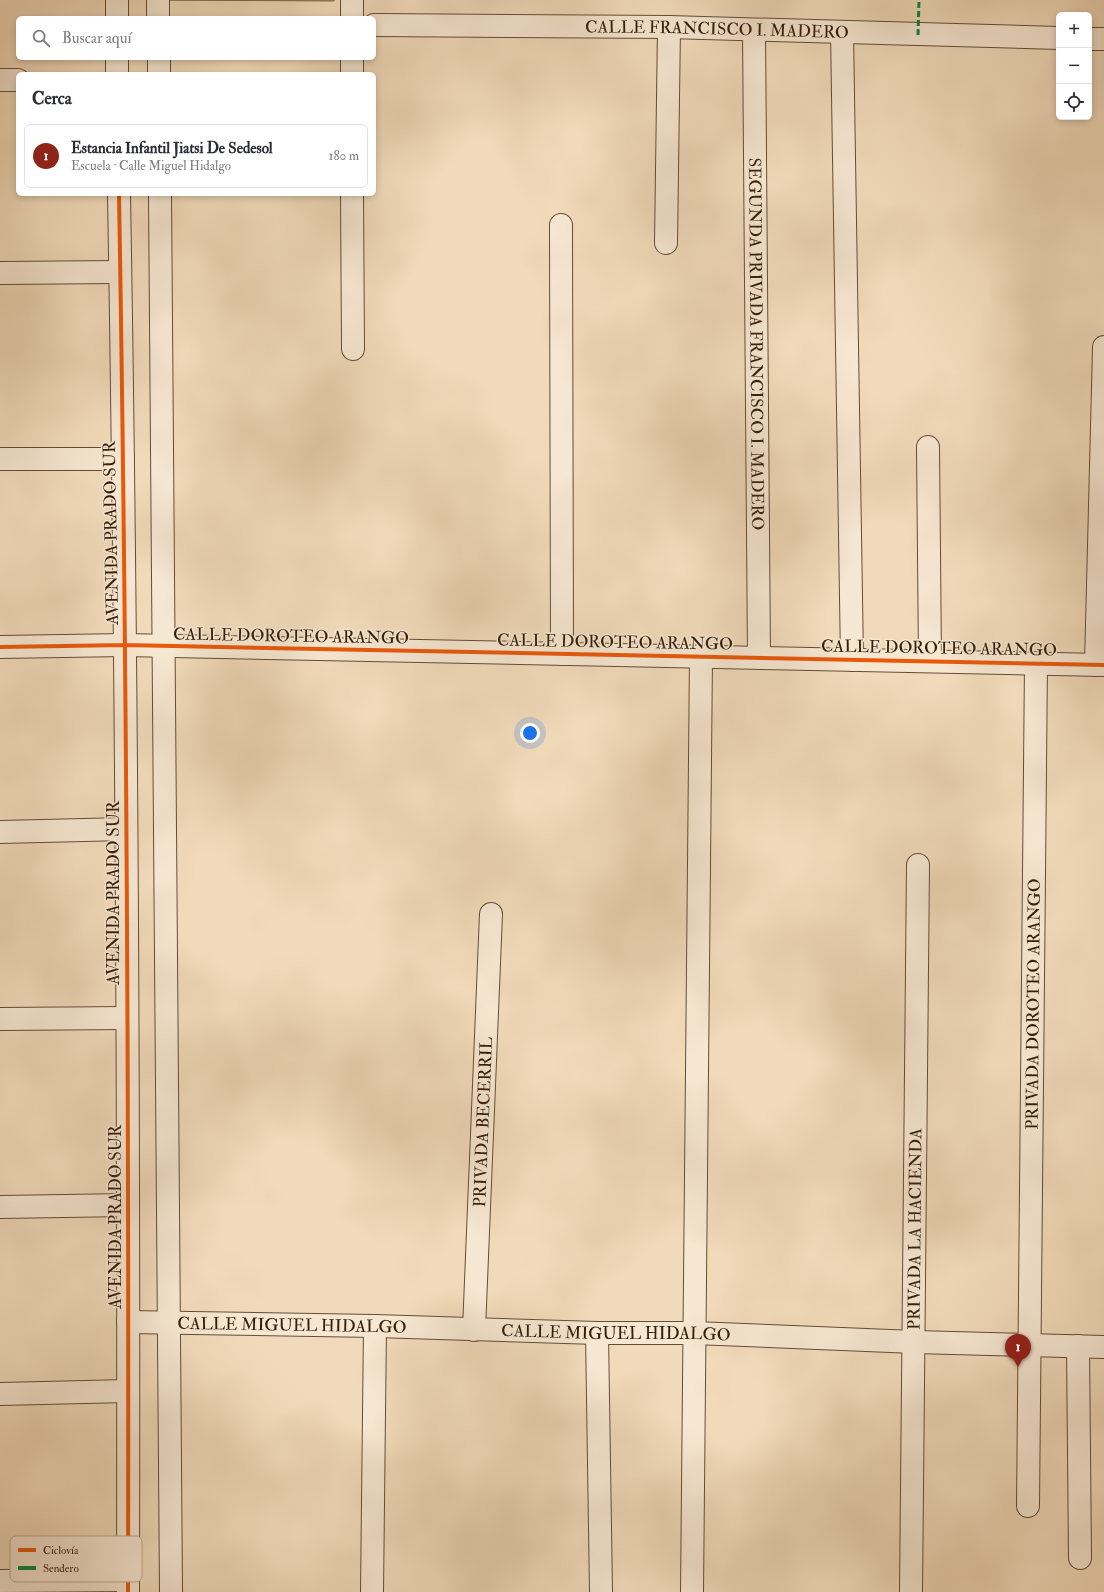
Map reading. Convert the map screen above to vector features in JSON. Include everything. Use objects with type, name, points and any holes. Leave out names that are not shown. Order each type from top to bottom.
[{"type":"street","points":[[117,0],[117,16]]},
{"type":"street","points":[[158,0],[158,16]]},
{"type":"street","points":[[352,0],[352,16]]},
{"type":"street","name":"CALLE FRANCISCO I. MADERO","points":[[376,25],[669,27],[1056,38]]},
{"type":"street","points":[[666,243],[669,27]]},
{"type":"street","name":"SEGUNDA PRIVADA FRANCISCO I. MADERO","points":[[754,30],[759,658]]},
{"type":"street","points":[[842,32],[851,652]]},
{"type":"street","points":[[1092,38],[1104,39]]},
{"type":"street","points":[[117,60],[117,72]]},
{"type":"street","points":[[159,60],[159,72]]},
{"type":"street","points":[[352,60],[352,72]]},
{"type":"street","points":[[0,80],[16,80]]},
{"type":"street","name":"AVENIDA PRADO SUR","points":[[119,196],[125,645],[128,1536]]},
{"type":"street","points":[[160,196],[165,646],[171,1592]]},
{"type":"street","points":[[352,196],[352,349]]},
{"type":"street","points":[[561,225],[562,654]]},
{"type":"street","points":[[0,273],[120,272]]},
{"type":"street","points":[[1100,665],[1104,347]]},
{"type":"street","points":[[928,447],[930,661]]},
{"type":"street","points":[[0,460],[123,459]]},
{"type":"street","name":"CALLE DOROTEO ARANGO","points":[[0,647],[125,645],[759,658],[851,652],[930,661],[1100,665]]},
{"type":"street","points":[[692,1592],[701,656]]},
{"type":"street","name":"PRIVADA DOROTEO ARANGO","points":[[1028,1506],[1036,663]]},
{"type":"street","points":[[0,832],[126,830]]},
{"type":"street","name":"PRIVADA LA HACIENDA","points":[[911,1592],[915,1342],[918,865]]},
{"type":"street","name":"PRIVADA BECERRIL","points":[[474,1330],[491,914]]},
{"type":"street","points":[[0,1020],[127,1018]]},
{"type":"street","points":[[0,1207],[128,1205]]},
{"type":"street","name":"CALLE MIGUEL HIDALGO","points":[[128,1322],[375,1326],[597,1333],[694,1333],[915,1342],[1104,1347]]},
{"type":"street","points":[[372,1592],[375,1326]]},
{"type":"street","points":[[597,1333],[601,1592]]},
{"type":"street","points":[[1078,1346],[1080,1558]]},
{"type":"street","points":[[0,1394],[128,1391]]},
{"type":"street","points":[[0,1582],[128,1586]]},
{"type":"shaded area","points":[[158,0],[334,0],[334,1]]},
{"type":"marked path","points":[[918,35],[919,0]]},
{"type":"cycle path","points":[[119,196],[127,893],[128,1536]]},
{"type":"cycle path","points":[[0,647],[125,645],[1104,665]]},
{"type":"cycle path","points":[[128,1582],[128,1592]]},
{"type":"place","name":"Estancia Infantil Jiatsi De Sedesol","points":[[1018,1367]]}]
